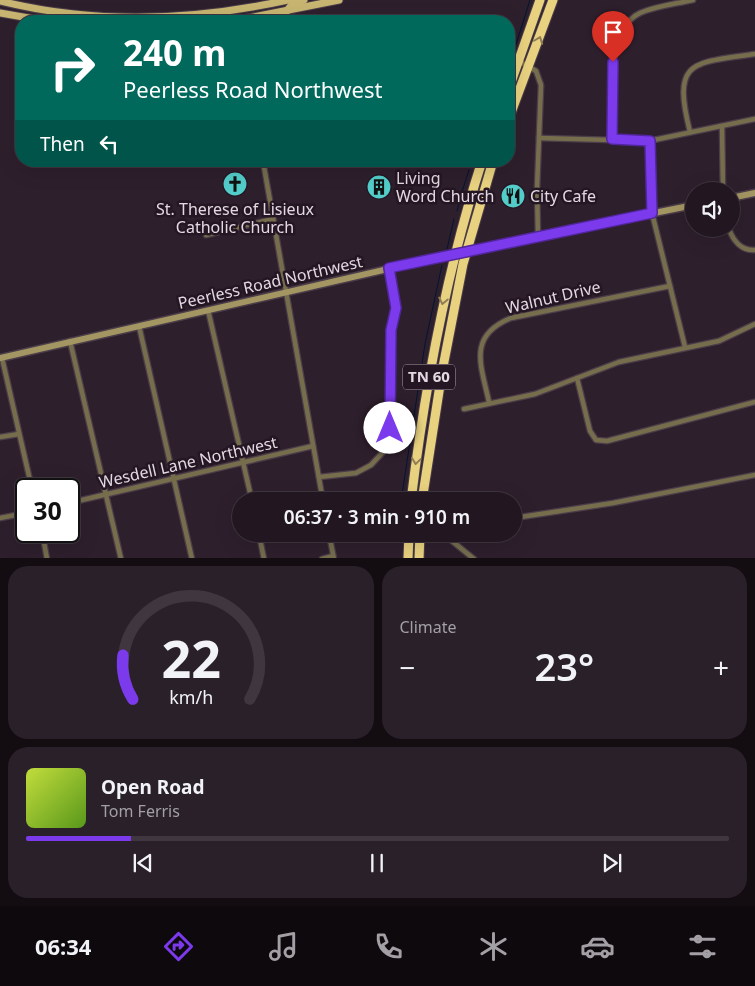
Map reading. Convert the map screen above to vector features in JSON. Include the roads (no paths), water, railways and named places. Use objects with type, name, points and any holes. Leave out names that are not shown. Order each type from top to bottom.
[{"type":"highway","points":[[515,72],[540,0]]},
{"type":"highway","points":[[515,102],[553,0]]},
{"type":"highway","name":"TN 60","points":[[412,492],[435,344],[454,253],[480,167]]},
{"type":"highway","name":"TN 60","points":[[423,492],[451,325],[467,250],[491,167]]},
{"type":"highway","points":[[408,558],[409,542]]},
{"type":"highway","points":[[419,558],[420,542]]},
{"type":"main road","points":[[197,15],[232,11],[288,0]]},
{"type":"main road","points":[[286,12],[293,2],[304,0]]},
{"type":"main road","points":[[271,15],[339,0]]},
{"type":"main road","points":[[0,2],[68,15]]},
{"type":"main road","points":[[10,15],[20,10],[40,14],[52,11]]},
{"type":"main road","points":[[232,11],[239,13],[252,11],[258,15]]},
{"type":"main road","points":[[0,12],[15,16]]},
{"type":"street","points":[[612,139],[613,62],[618,38],[628,23],[638,14],[658,7],[692,0]]},
{"type":"street","points":[[232,11],[233,15]]},
{"type":"street","points":[[690,132],[682,101],[683,83],[688,73],[698,64],[708,61],[755,54]]},
{"type":"street","points":[[519,61],[536,71],[541,85],[538,236]]},
{"type":"street","points":[[539,138],[650,141],[755,119]]},
{"type":"street","points":[[722,126],[723,182]]},
{"type":"street","points":[[650,141],[652,213],[685,347]]},
{"type":"street","points":[[264,167],[322,492]]},
{"type":"street","points":[[740,196],[755,192]]},
{"type":"street","name":"Peerless Road Northwest","points":[[1,358],[467,250],[685,207]]},
{"type":"street","points":[[206,235],[273,219]]},
{"type":"street","points":[[733,237],[742,248],[755,250]]},
{"type":"street","points":[[319,477],[356,473],[371,465],[384,451],[390,428],[391,330],[396,308],[389,268]]},
{"type":"street","name":"Walnut Drive","points":[[489,402],[480,357],[480,347],[491,329],[500,322],[530,314],[670,286]]},
{"type":"street","points":[[208,310],[250,492]]},
{"type":"street","points":[[464,410],[489,402],[535,394],[619,362],[719,341],[755,324]]},
{"type":"street","points":[[139,326],[192,558]]},
{"type":"street","points":[[70,341],[121,558]]},
{"type":"street","points":[[1,358],[29,478]]},
{"type":"street","points":[[577,378],[590,431],[596,440],[608,441],[755,402]]},
{"type":"street","points":[[0,438],[19,434]]},
{"type":"street","name":"Wesdell Lane Northwest","points":[[80,500],[313,446]]},
{"type":"street","points":[[522,517],[613,503],[755,474]]},
{"type":"street","points":[[0,518],[15,515]]},
{"type":"street","points":[[261,542],[264,558]]},
{"type":"street","points":[[322,558],[333,557],[330,542]]},
{"type":"street","points":[[453,542],[474,558]]},
{"type":"street","points":[[44,543],[47,558]]},
{"type":"waterway","points":[[515,48],[530,0]]},
{"type":"waterway","points":[[461,195],[469,170]]},
{"type":"waterway","points":[[457,211],[459,203]]},
{"type":"waterway","points":[[447,249],[454,219]]},
{"type":"waterway","points":[[402,492],[425,344],[442,265]]},
{"type":"place","name":"St. Therese of Lisieux Catholic Church","points":[[235,184]]},
{"type":"place","name":"Living Word Church","points":[[379,187]]},
{"type":"place","name":"City Cafe","points":[[513,196]]}]
